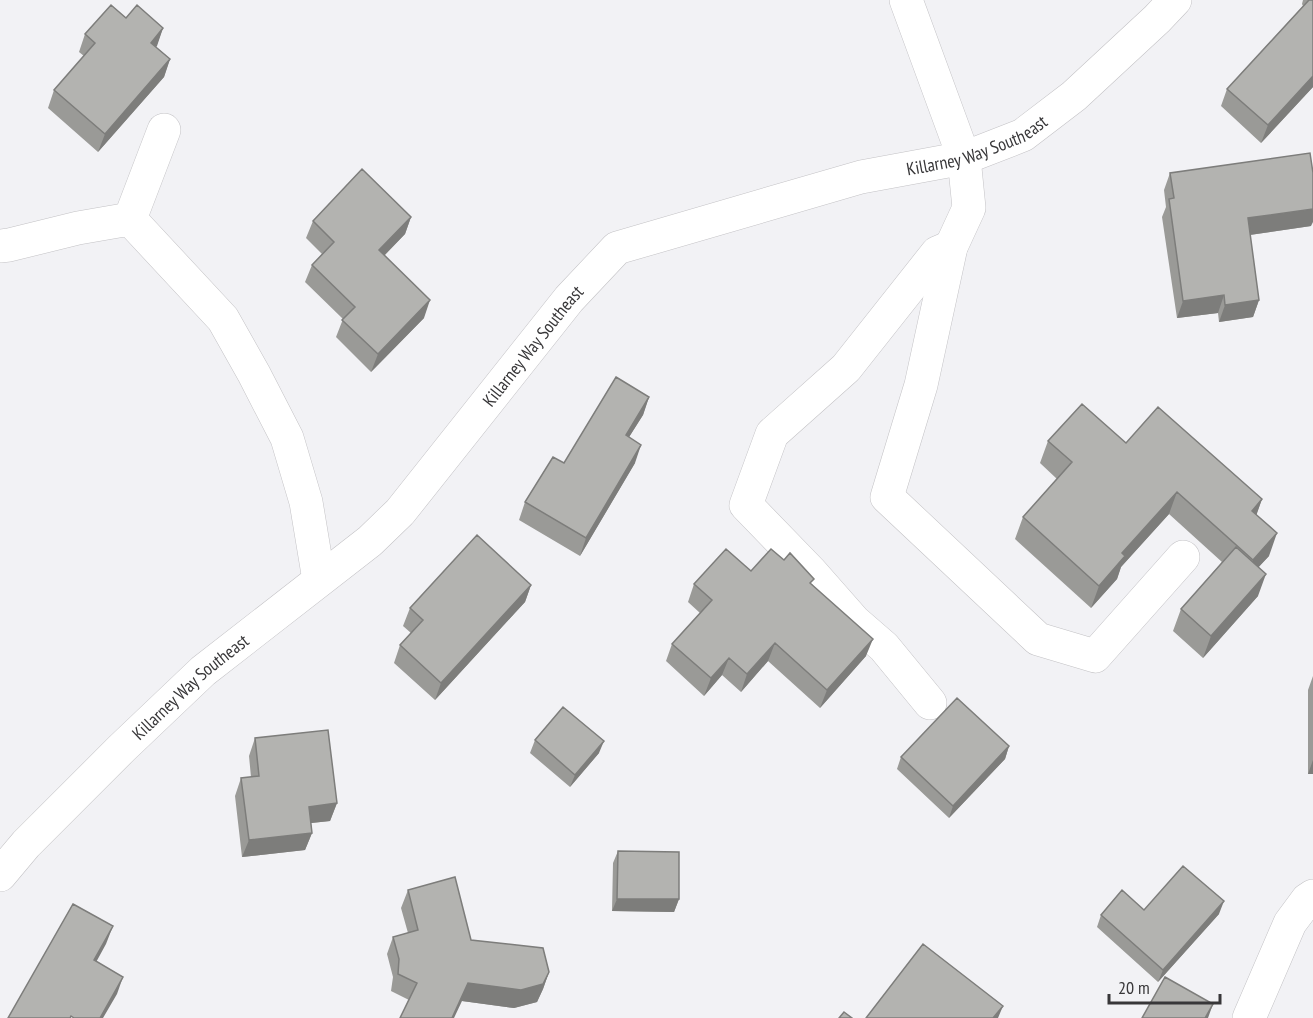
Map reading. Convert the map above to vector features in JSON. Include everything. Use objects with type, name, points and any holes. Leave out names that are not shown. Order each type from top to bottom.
[{"type":"street","points":[[906,0],[964,158],[969,208],[951,247],[921,385],[887,497],[1038,639],[1095,656],[1183,556]]},
{"type":"street","name":"Killarney Way Southeast","points":[[0,875],[26,844],[203,671],[370,541],[400,512],[568,299],[618,248],[861,177],[964,158],[1023,135],[1074,96],[1175,0]]},
{"type":"street","points":[[130,219],[164,130]]},
{"type":"street","points":[[0,246],[130,219]]},
{"type":"street","points":[[130,219],[223,319],[263,392],[287,438],[306,502],[319,580]]},
{"type":"street","points":[[930,702],[884,647],[854,621],[810,571],[746,505],[772,434],[846,368],[937,253],[951,247]]},
{"type":"street","points":[[1249,1018],[1290,923],[1307,900],[1313,896]]},
{"type":"building","points":[[1309,0],[1313,0],[1313,76],[1268,125],[1227,89]]},
{"type":"building","points":[[111,5],[126,18],[137,5],[163,28],[151,43],[170,59],[105,134],[54,90],[95,43],[85,34]]},
{"type":"building","points":[[1310,153],[1313,173],[1313,209],[1248,218],[1259,300],[1225,305],[1224,295],[1183,301],[1169,199],[1174,198],[1170,173]]},
{"type":"building","points":[[362,169],[411,217],[379,250],[430,300],[378,354],[342,320],[355,307],[312,265],[334,242],[313,221]]},
{"type":"building","points":[[616,377],[649,397],[626,435],[641,445],[586,538],[525,502],[553,457],[564,463]]},
{"type":"building","points":[[1082,404],[1126,443],[1158,407],[1262,499],[1252,511],[1277,533],[1253,560],[1177,492],[1122,553],[1125,556],[1099,586],[1023,517],[1072,462],[1048,441]]},
{"type":"building","points":[[477,535],[531,585],[441,683],[400,645],[423,620],[410,608]]},
{"type":"building","points":[[1236,547],[1266,574],[1211,636],[1181,609]]},
{"type":"building","points":[[726,549],[751,571],[771,549],[784,560],[790,553],[814,579],[810,583],[873,639],[827,690],[775,643],[747,674],[729,658],[711,678],[672,644],[712,600],[694,584]]},
{"type":"building","points":[[957,698],[1009,746],[953,806],[901,757]]},
{"type":"building","points":[[563,707],[604,741],[575,775],[535,740]]},
{"type":"building","points":[[328,730],[337,803],[309,807],[312,833],[249,840],[241,778],[259,776],[255,738]]},
{"type":"building","points":[[618,851],[679,852],[679,899],[617,899]]},
{"type":"building","points":[[1183,866],[1224,901],[1163,970],[1101,915],[1122,890],[1144,910]]},
{"type":"building","points":[[455,877],[471,940],[543,948],[549,972],[543,984],[521,990],[468,983],[452,1018],[400,1018],[417,983],[398,974],[399,959],[393,937],[418,930],[408,890]]},
{"type":"building","points":[[73,904],[113,926],[94,960],[123,977],[100,1018],[71,1016],[70,1018],[8,1018]]},
{"type":"building","points":[[923,944],[1003,1006],[993,1018],[866,1018]]},
{"type":"building","points":[[1165,977],[1213,1004],[1205,1018],[1142,1018]]},
{"type":"building","points":[[844,1012],[852,1018],[839,1018]]}]
